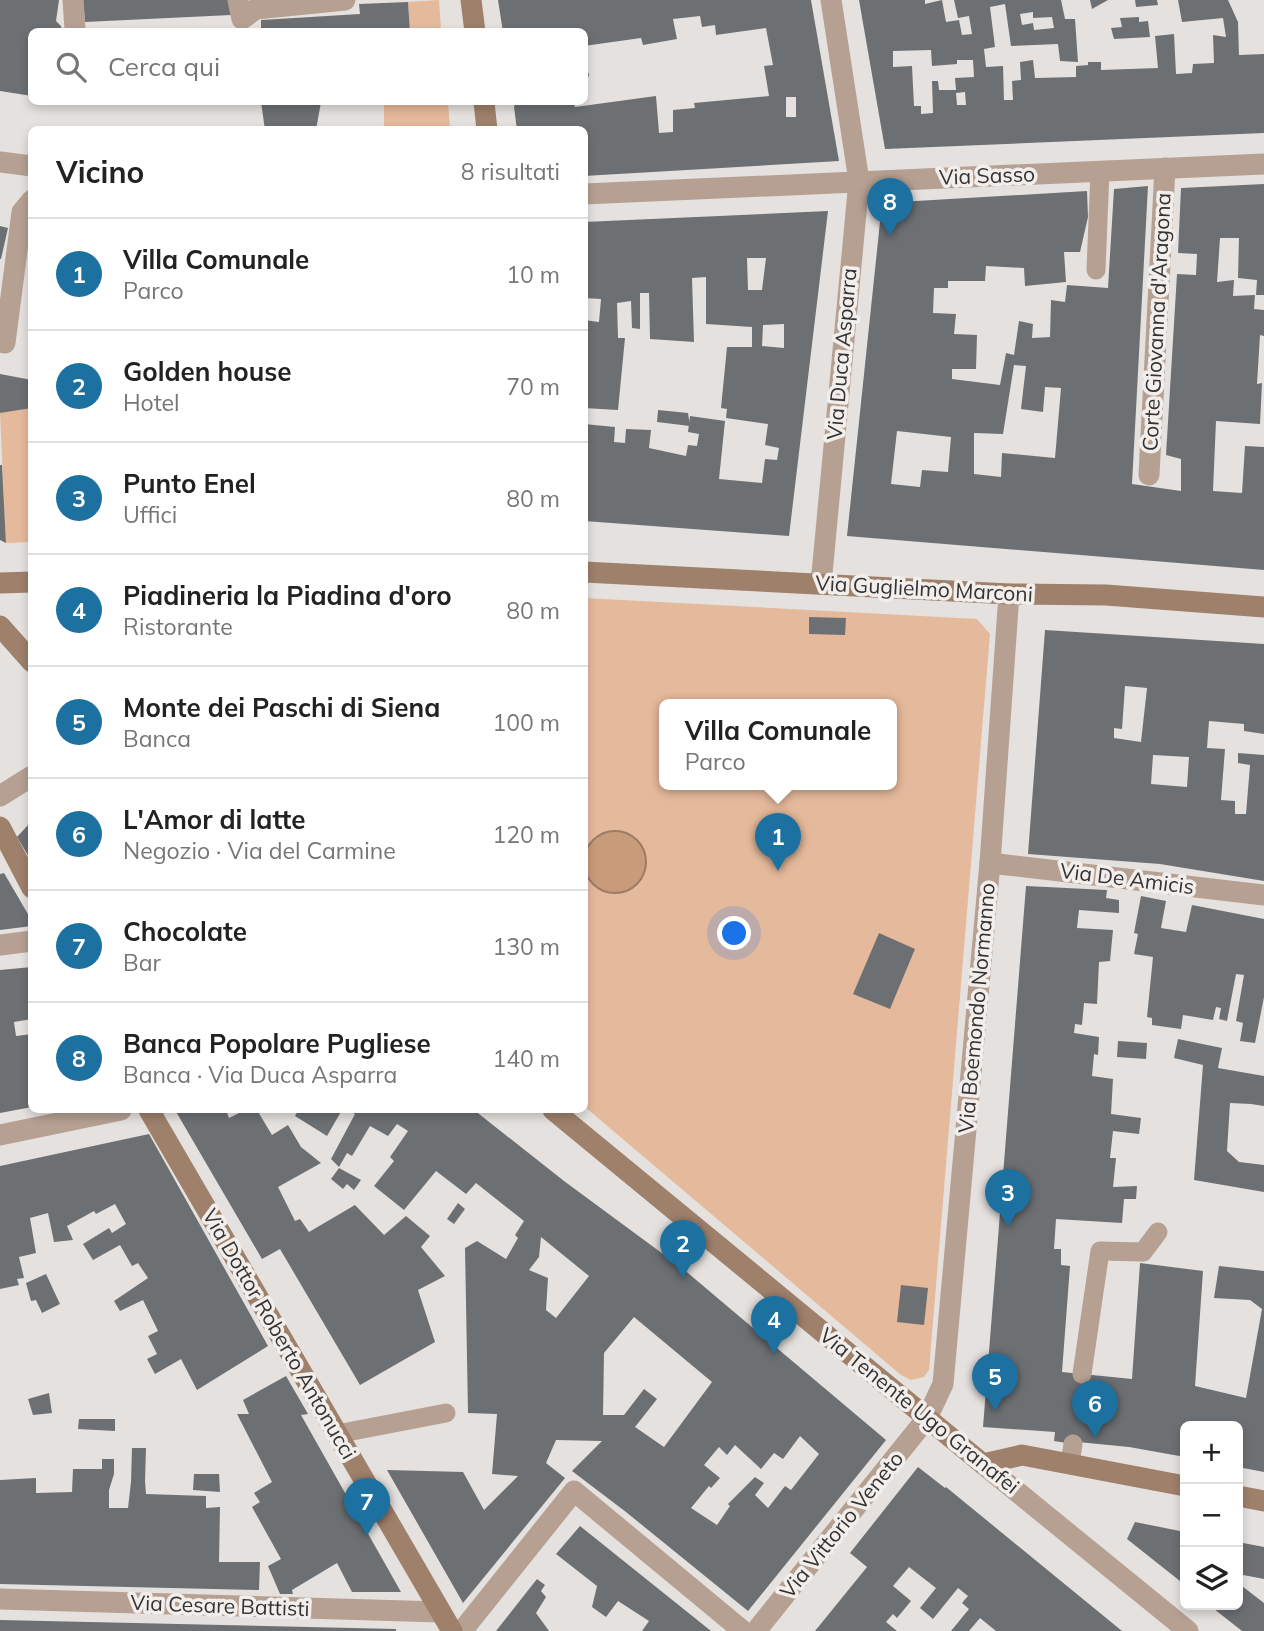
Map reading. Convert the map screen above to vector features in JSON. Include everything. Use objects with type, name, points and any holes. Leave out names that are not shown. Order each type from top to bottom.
[{"type":"main road","points":[[471,0],[474,28]]},
{"type":"main road","points":[[484,105],[487,126]]},
{"type":"main road","name":"Via Guglielmo Marconi","points":[[588,572],[1009,594],[1106,595],[1264,607]]},
{"type":"main road","points":[[0,583],[28,582]]},
{"type":"main road","points":[[0,626],[28,658]]},
{"type":"main road","points":[[0,827],[28,880]]},
{"type":"main road","name":"Via Dottor Roberto Antonucci","points":[[151,1113],[452,1631]]},
{"type":"main road","name":"Via Tenente Ugo Granafei","points":[[557,1113],[983,1464]]},
{"type":"main road","points":[[983,1464],[1021,1455],[1072,1454],[1180,1485]]},
{"type":"main road","points":[[1243,1497],[1264,1501]]},
{"type":"street","points":[[73,0],[75,28]]},
{"type":"street","points":[[240,10],[345,0]]},
{"type":"street","name":"Via Duca Asparra","points":[[821,584],[859,181],[831,0]]},
{"type":"street","points":[[0,162],[28,166]]},
{"type":"street","name":"Via Sasso","points":[[588,194],[1264,164]]},
{"type":"street","name":"Corte Giovanna d'Aragona","points":[[1149,475],[1166,168]]},
{"type":"street","points":[[0,342],[5,343],[22,212],[28,205]]},
{"type":"street","name":"Via Boemondo Normanno","points":[[928,1418],[943,1384],[990,863],[1009,594]]},
{"type":"street","points":[[0,796],[28,778]]},
{"type":"street","name":"Via De Amicis","points":[[990,863],[1264,895]]},
{"type":"street","points":[[0,945],[28,942]]},
{"type":"street","points":[[0,1135],[106,1113]]},
{"type":"street","name":"Via Vittorio Veneto","points":[[756,1631],[928,1418]]},
{"type":"street","name":"Via Tenente Ugo Granafei","points":[[983,1464],[1188,1631]]},
{"type":"street","points":[[462,1631],[574,1491],[743,1631]]},
{"type":"street","name":"Via Cesare Battisti","points":[[0,1599],[440,1612]]},
{"type":"lane","points":[[1096,270],[1100,171]]},
{"type":"lane","points":[[1082,1374],[1100,1251],[1143,1252],[1158,1232]]},
{"type":"lane","points":[[337,1434],[446,1413]]},
{"type":"shaded area","points":[[439,0],[441,28],[410,28],[408,2]]},
{"type":"shaded area","points":[[384,105],[448,105],[450,126],[384,126]]},
{"type":"shaded area","points":[[28,408],[28,542],[6,543],[0,413]]},
{"type":"shaded area","points":[[588,598],[977,619],[990,634],[929,1370],[924,1377],[911,1380],[901,1375],[588,1110]]},
{"type":"shaded area","points":[[603,833],[627,833],[637,840],[646,856],[644,874],[637,884],[627,891],[603,891],[588,877],[588,847]]},
{"type":"building","points":[[0,0],[59,0],[56,21],[61,28],[28,28],[28,95],[0,91]]},
{"type":"building","points":[[83,0],[229,0],[231,15],[85,22]]},
{"type":"building","points":[[498,0],[811,0],[839,161],[588,176],[588,126],[516,126],[515,105],[575,107],[656,96],[659,133],[673,132],[673,110],[695,108],[694,103],[769,96],[764,66],[773,65],[766,28],[716,35],[715,25],[702,27],[700,16],[673,19],[677,39],[643,45],[641,38],[588,45],[588,28],[502,28]],"holes":[[[786,97],[796,97],[796,117],[786,117]]]},
{"type":"building","points":[[859,0],[925,0],[925,4],[942,0],[946,22],[959,20],[962,35],[972,34],[969,16],[958,18],[954,0],[1061,0],[1065,19],[1075,19],[1078,62],[1060,61],[1058,44],[1011,46],[1005,4],[990,7],[995,47],[984,49],[986,67],[1003,66],[1004,100],[1013,100],[1012,81],[1021,80],[1020,62],[1033,60],[1035,78],[1076,77],[1076,66],[1088,65],[1088,62],[1101,62],[1101,70],[1158,68],[1155,36],[1174,34],[1176,74],[1192,73],[1193,64],[1214,63],[1213,35],[1226,37],[1223,18],[1182,22],[1178,0],[1228,0],[1238,22],[1239,55],[1264,54],[1264,133],[885,149]],"holes":[[[1033,12],[1033,18],[1052,17],[1054,28],[1034,30],[1033,23],[1022,25],[1020,14]],[[931,50],[932,66],[957,64],[957,60],[973,60],[974,77],[955,78],[956,90],[939,90],[938,81],[932,81],[933,113],[921,114],[921,106],[914,106],[912,66],[893,67],[893,51]],[[965,92],[966,105],[957,105],[956,93]]]},
{"type":"building","points":[[1090,0],[1108,0],[1092,9]]},
{"type":"building","points":[[1135,0],[1157,0],[1158,5],[1136,7]]},
{"type":"building","points":[[408,2],[410,28],[261,28],[261,20],[360,14],[359,4]]},
{"type":"building","points":[[1139,17],[1139,22],[1148,21],[1150,37],[1114,39],[1111,28],[1122,27],[1120,18]]},
{"type":"building","points":[[261,105],[320,105],[317,126],[264,126]]},
{"type":"building","points":[[1264,184],[1264,295],[1256,295],[1257,280],[1238,278],[1239,238],[1220,238],[1217,282],[1234,280],[1233,296],[1255,295],[1254,309],[1264,310],[1264,336],[1260,335],[1257,384],[1262,383],[1260,424],[1216,421],[1213,491],[1242,493],[1245,446],[1264,447],[1264,570],[847,536],[882,203],[1087,191],[1088,217],[1080,252],[1064,252],[1066,282],[1025,286],[1024,268],[986,266],[985,281],[948,281],[948,288],[934,288],[933,313],[956,314],[954,334],[977,335],[976,369],[952,369],[952,379],[1000,385],[1006,353],[1014,355],[1019,321],[1033,324],[1032,338],[1050,337],[1051,300],[1065,302],[1067,285],[1108,288],[1114,189],[1148,186],[1132,484],[1181,491],[1181,459],[1166,455],[1177,274],[1196,275],[1197,254],[1178,253],[1181,188]],"holes":[[[1014,365],[1026,366],[1021,409],[1043,412],[1045,387],[1061,388],[1055,458],[1002,453],[1001,477],[974,474],[974,433],[1003,434]],[[897,431],[951,437],[948,472],[922,470],[920,487],[891,484]]]},
{"type":"building","points":[[828,211],[789,536],[588,521],[588,424],[615,427],[614,442],[625,443],[626,429],[651,430],[649,448],[686,456],[688,445],[697,446],[699,434],[688,432],[690,416],[725,421],[719,479],[762,483],[765,459],[777,460],[779,448],[765,445],[768,424],[726,418],[727,409],[721,408],[727,347],[752,347],[752,327],[706,324],[706,277],[692,278],[694,342],[650,339],[649,293],[640,293],[640,329],[632,328],[631,301],[617,303],[618,338],[625,338],[618,410],[588,408],[588,321],[599,322],[601,299],[588,298],[588,222]],"holes":[[[747,258],[766,258],[762,290],[748,290]],[[784,324],[784,348],[762,346],[763,325]]]},
{"type":"building","points":[[0,226],[8,228],[1,259],[0,259]]},
{"type":"building","points":[[0,374],[28,379],[28,409],[0,413]]},
{"type":"building","points":[[658,410],[688,413],[690,426],[657,422]]},
{"type":"building","points":[[2,465],[6,543],[0,540]]},
{"type":"building","points":[[809,617],[846,618],[845,635],[809,634]]},
{"type":"building","points":[[1045,630],[1264,644],[1264,734],[1244,731],[1244,724],[1209,721],[1207,748],[1225,749],[1221,800],[1235,801],[1235,814],[1246,814],[1250,765],[1238,763],[1238,753],[1264,755],[1264,881],[1160,864],[1028,854]],"holes":[[[1125,686],[1147,688],[1141,742],[1114,738],[1114,728],[1122,729]],[[1153,755],[1189,757],[1187,787],[1151,784]]]},
{"type":"building","points":[[28,825],[28,855],[17,837]]},
{"type":"building","points":[[4,873],[28,914],[28,926],[0,930],[0,874]]},
{"type":"building","points":[[1026,886],[1107,890],[1106,898],[1119,900],[1119,913],[1079,910],[1077,928],[1113,930],[1110,961],[1099,962],[1097,1004],[1084,1003],[1082,1025],[1075,1024],[1074,1033],[1099,1037],[1098,1055],[1094,1054],[1092,1076],[1113,1079],[1111,1114],[1141,1118],[1139,1134],[1113,1131],[1110,1158],[1116,1158],[1113,1187],[1137,1186],[1136,1199],[1124,1199],[1122,1223],[1056,1219],[1054,1249],[1061,1249],[1061,1265],[1070,1266],[1062,1372],[1132,1379],[1140,1263],[1203,1271],[1195,1386],[1246,1398],[1262,1309],[1250,1300],[1214,1298],[1219,1266],[1264,1271],[1264,1472],[1243,1468],[1243,1421],[1180,1421],[1180,1456],[1129,1447],[1054,1441],[1055,1432],[983,1427]]},
{"type":"building","points":[[1141,896],[1166,901],[1161,928],[1186,932],[1192,905],[1264,919],[1264,997],[1255,1043],[1240,1041],[1243,1023],[1236,1021],[1244,975],[1236,974],[1227,1021],[1219,1019],[1221,1008],[1216,1007],[1213,1020],[1183,1015],[1181,1029],[1152,1025],[1152,1018],[1147,1017],[1153,957],[1134,954],[1138,934],[1134,933]]},
{"type":"building","points":[[879,933],[915,949],[890,1009],[853,994]]},
{"type":"building","points":[[28,967],[28,1020],[14,1022],[16,1036],[28,1034],[28,1108],[0,1113],[0,970]]},
{"type":"building","points":[[1178,1039],[1222,1048],[1218,1068],[1264,1076],[1264,1106],[1230,1103],[1227,1151],[1239,1162],[1264,1165],[1264,1192],[1194,1180],[1203,1065],[1174,1058]]},
{"type":"building","points":[[1118,1041],[1147,1043],[1146,1059],[1117,1057]]},
{"type":"building","points":[[177,1113],[227,1113],[229,1118],[239,1113],[259,1113],[272,1135],[288,1125],[301,1147],[321,1163],[278,1187],[295,1221],[300,1219],[309,1232],[355,1205],[384,1235],[406,1216],[430,1236],[421,1247],[445,1276],[418,1290],[435,1342],[360,1385],[280,1249],[262,1259]]},
{"type":"building","points":[[296,1113],[340,1113],[327,1136],[295,1116]]},
{"type":"building","points":[[353,1113],[478,1113],[682,1268],[886,1440],[748,1611],[572,1471],[602,1441],[556,1440],[546,1463],[565,1478],[463,1603],[387,1470],[463,1472],[484,1510],[518,1476],[492,1474],[497,1414],[468,1413],[465,1248],[477,1241],[506,1259],[518,1238],[515,1235],[524,1221],[476,1183],[466,1194],[436,1171],[404,1210],[374,1186],[394,1161],[390,1157],[408,1131],[397,1124],[388,1136],[370,1126],[352,1156],[347,1153],[339,1167],[331,1159]],"holes":[[[541,1237],[589,1276],[556,1318],[546,1310],[548,1278],[529,1270],[539,1257]],[[634,1317],[712,1382],[664,1447],[635,1427],[657,1399],[644,1389],[624,1415],[603,1415],[604,1353]],[[800,1436],[819,1454],[791,1490],[785,1486],[768,1508],[755,1495],[764,1483],[755,1477],[728,1504],[730,1506],[717,1525],[691,1508],[709,1486],[711,1488],[720,1478],[704,1465],[719,1447],[727,1455],[735,1445],[761,1469],[774,1453],[783,1459]]]},
{"type":"building","points":[[149,1134],[268,1346],[197,1390],[181,1359],[155,1374],[147,1359],[157,1354],[148,1336],[158,1331],[143,1300],[120,1311],[114,1301],[148,1278],[138,1263],[132,1266],[120,1245],[93,1260],[83,1244],[109,1228],[112,1233],[126,1224],[115,1204],[96,1214],[94,1211],[67,1226],[73,1240],[54,1242],[48,1213],[30,1218],[36,1253],[19,1257],[24,1278],[17,1279],[19,1285],[0,1289],[0,1166]]},
{"type":"building","points":[[339,1168],[361,1180],[354,1190],[347,1184],[343,1189],[331,1179]]},
{"type":"building","points":[[458,1203],[465,1209],[454,1224],[447,1219]]},
{"type":"building","points":[[46,1274],[60,1304],[42,1313],[36,1300],[31,1301],[26,1283]]},
{"type":"building","points":[[901,1285],[928,1288],[924,1325],[897,1322]]},
{"type":"building","points":[[286,1376],[308,1414],[301,1415],[401,1592],[352,1592],[337,1563],[292,1590],[293,1594],[280,1594],[268,1566],[281,1559],[252,1507],[260,1502],[254,1493],[272,1482],[237,1414],[249,1414],[243,1400]]},
{"type":"building","points":[[49,1393],[52,1413],[33,1415],[28,1399]]},
{"type":"building","points":[[79,1419],[115,1419],[115,1431],[78,1429]]},
{"type":"building","points":[[132,1448],[146,1448],[146,1494],[206,1496],[206,1508],[220,1507],[219,1562],[260,1562],[259,1590],[0,1584],[0,1480],[36,1478],[36,1493],[72,1492],[73,1469],[102,1469],[102,1459],[114,1459],[109,1508],[128,1508]]},
{"type":"building","points":[[918,1467],[1122,1631],[996,1631],[980,1618],[969,1631],[951,1631],[969,1609],[962,1603],[968,1596],[958,1588],[933,1619],[920,1608],[936,1588],[909,1567],[893,1586],[911,1601],[897,1618],[893,1614],[886,1622],[897,1631],[815,1631],[867,1567],[850,1553]]},
{"type":"building","points":[[194,1474],[219,1474],[220,1492],[193,1490]]},
{"type":"building","points":[[1135,1522],[1180,1531],[1180,1581],[1127,1539]]},
{"type":"building","points":[[580,1526],[711,1631],[642,1631],[649,1621],[618,1601],[606,1617],[592,1607],[597,1586],[556,1554]]},
{"type":"building","points":[[1243,1543],[1264,1547],[1264,1579],[1243,1575]]},
{"type":"building","points":[[537,1579],[545,1585],[541,1591],[546,1597],[536,1613],[549,1631],[496,1631]]},
{"type":"building","points":[[1243,1587],[1264,1603],[1264,1631],[1242,1631],[1215,1610],[1243,1610]]},
{"type":"building","points":[[0,1620],[396,1629],[396,1631],[0,1631]]},
{"type":"place","name":"Banca Popolare Pugliese","points":[[890,236]]},
{"type":"place","name":"Villa Comunale","points":[[778,871]]},
{"type":"place","name":"Punto Enel","points":[[1008,1227]]},
{"type":"place","name":"Golden house","points":[[683,1278]]},
{"type":"place","name":"Piadineria la Piadina d'oro","points":[[774,1354]]},
{"type":"place","name":"Monte dei Paschi di Siena","points":[[995,1411]]},
{"type":"place","name":"L'Amor di latte","points":[[1095,1438]]},
{"type":"place","name":"Chocolate","points":[[367,1536]]}]
